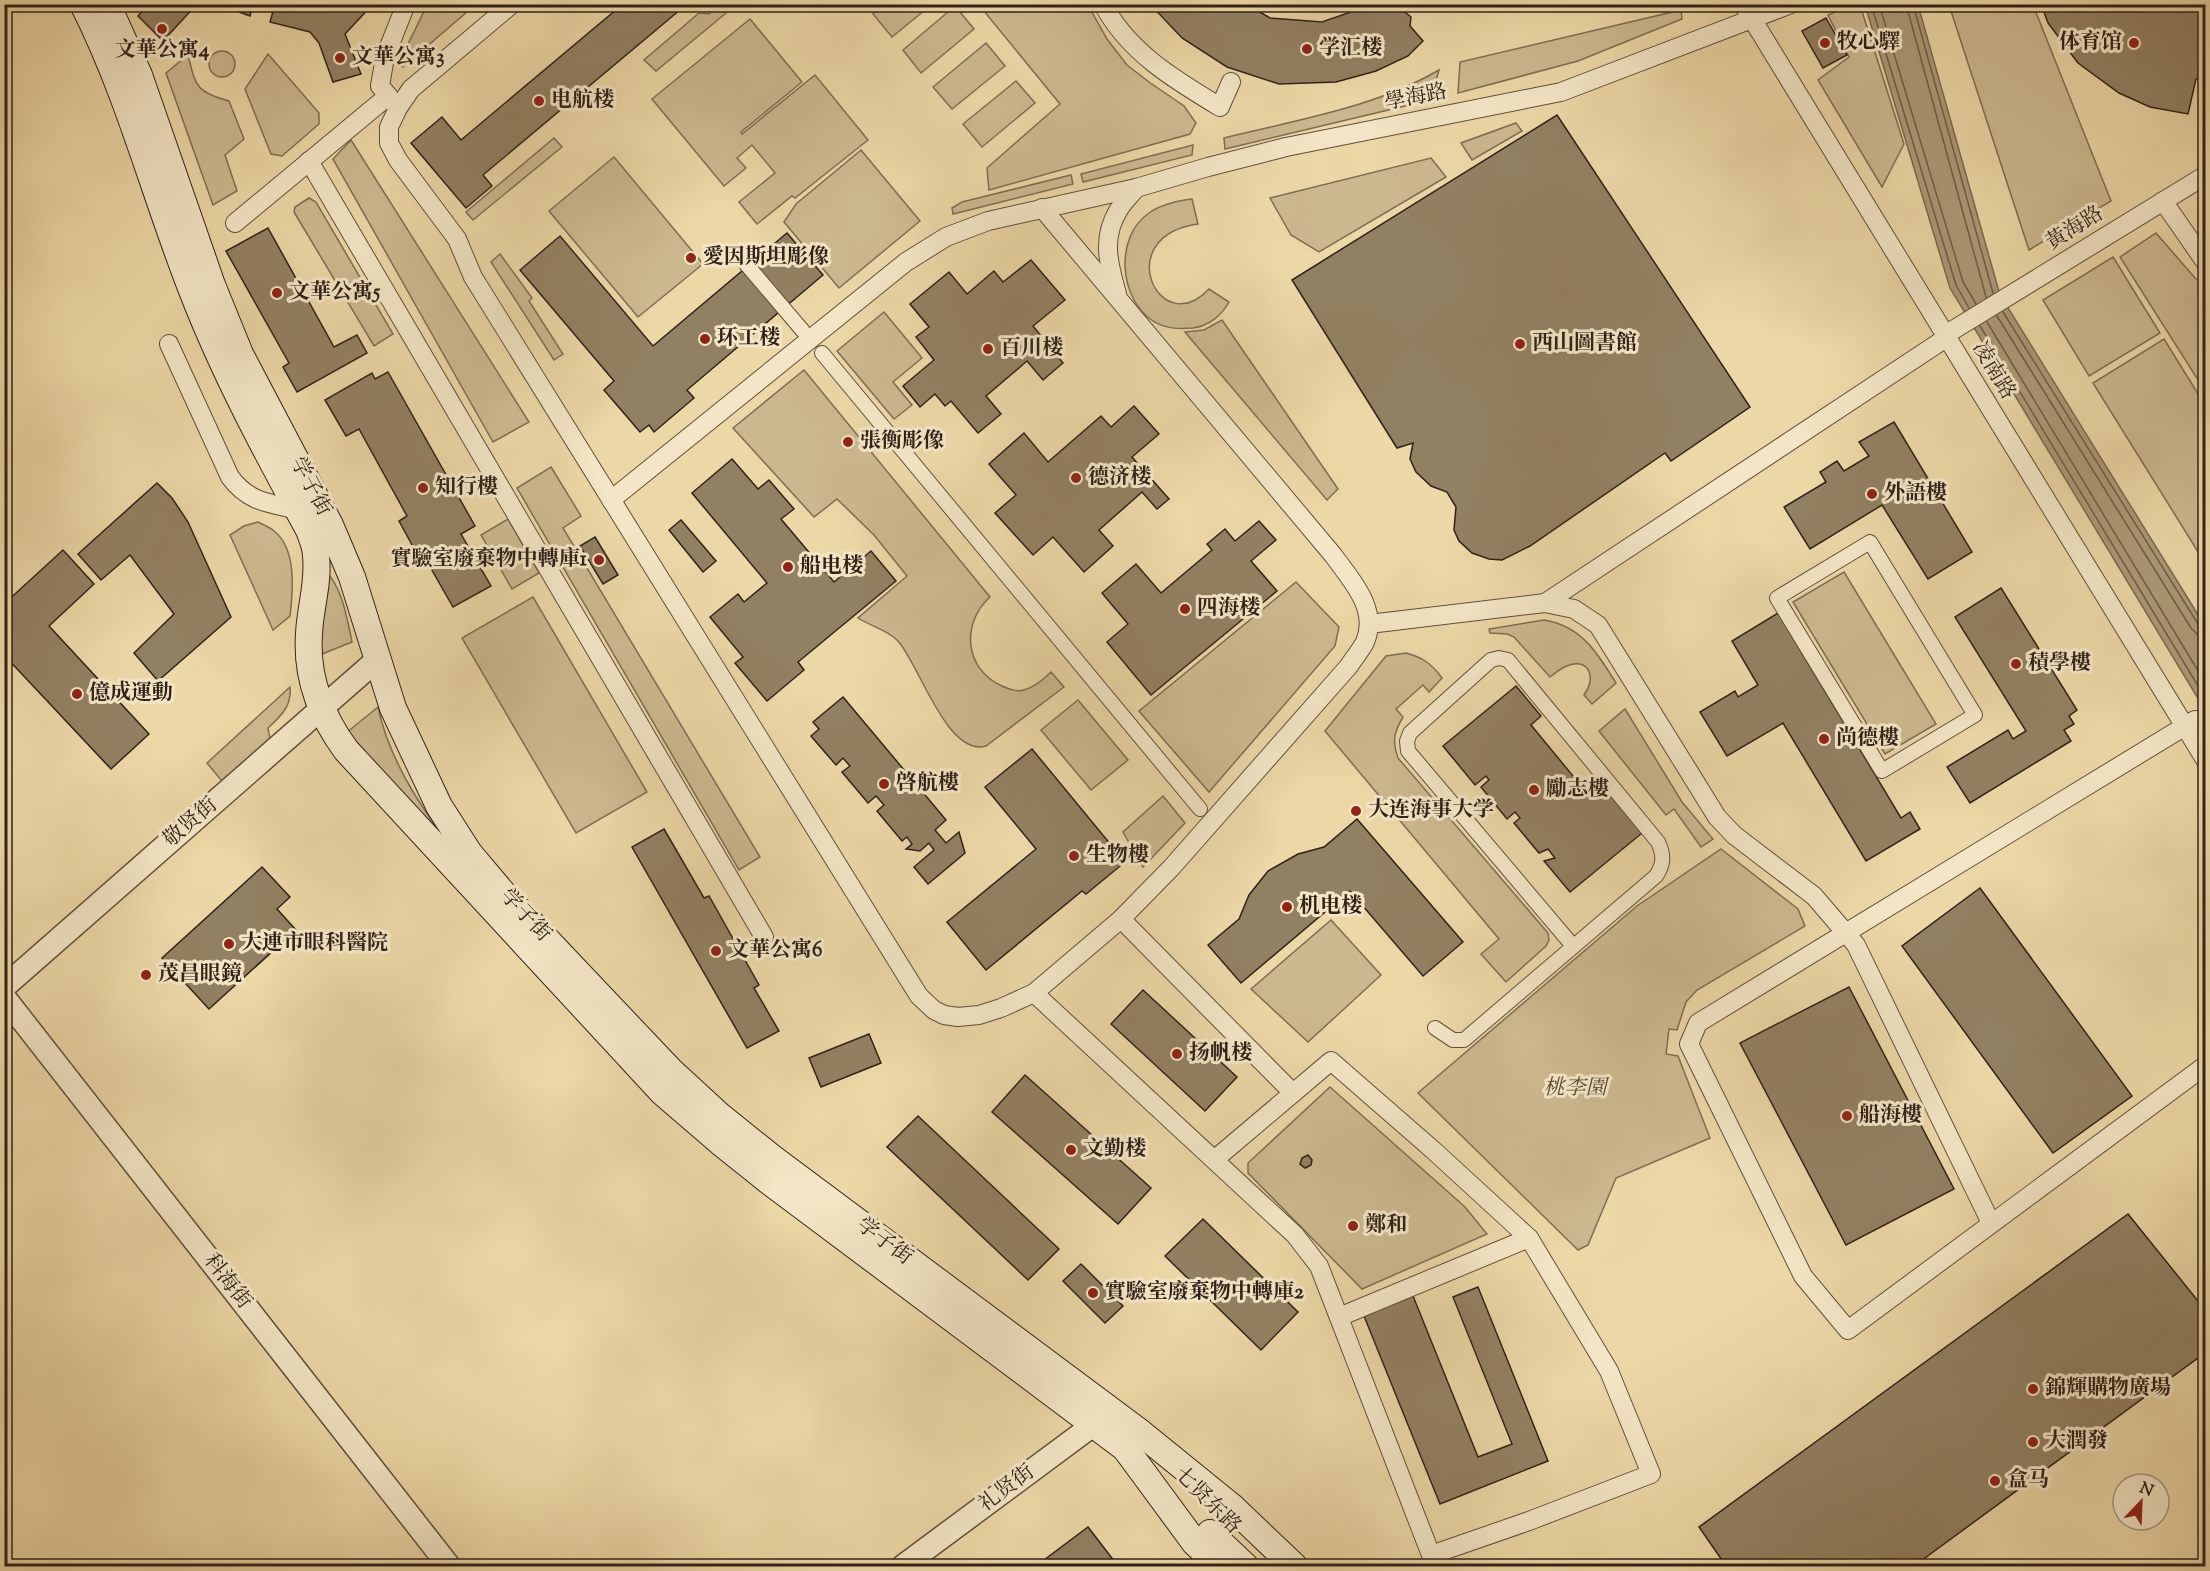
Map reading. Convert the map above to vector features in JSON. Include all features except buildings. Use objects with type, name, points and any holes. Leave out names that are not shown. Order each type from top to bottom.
[{"type":"main road","name":"学子街","points":[[83,4],[117,80],[193,293],[221,361],[309,530],[316,556],[316,586],[309,635],[312,678],[321,710],[346,750],[663,1093],[770,1182],[1103,1418]]},
{"type":"main road","name":"学子街","points":[[107,4],[140,75],[212,285],[240,354],[330,525],[352,577],[393,708],[439,806],[469,853],[507,898],[670,1070],[720,1116],[1133,1441],[1231,1506],[1294,1566]]},
{"type":"main road","name":"学子街","points":[[1133,1441],[1195,1543],[1220,1566]]},
{"type":"main road","name":"七贤东路","points":[[1133,1441],[1245,1566]]},
{"type":"main road","name":"七贤东路","points":[[1133,1441],[1221,1516],[1275,1566]]},
{"type":"street","points":[[406,4],[385,57],[380,86],[393,102],[389,142],[398,160],[457,239],[473,277],[919,996],[934,1010],[944,1015],[958,1017],[979,1015],[1034,993],[1121,920],[1219,815],[1349,666],[1365,643],[1369,624],[1364,599],[1333,555],[1042,208]]},
{"type":"street","points":[[235,223],[309,161],[411,89],[512,4]]},
{"type":"street","points":[[1103,4],[1112,22],[1139,52],[1178,82],[1220,107],[1231,82]]},
{"type":"street","name":"學海路","points":[[611,500],[906,262],[946,237],[988,221],[1136,188],[1208,166],[1286,147],[1561,92],[1747,12],[1791,4]]},
{"type":"street","name":"凌南路","points":[[1747,12],[1946,337],[2190,723],[2205,761]]},
{"type":"street","points":[[309,161],[764,937]]},
{"type":"street","name":"黃海路","points":[[1946,337],[1969,320],[2205,175]]},
{"type":"street","points":[[1120,303],[1107,252],[1110,232],[1117,211],[1136,188]]},
{"type":"street","points":[[2163,201],[2205,262]]},
{"type":"street","points":[[746,264],[804,331]]},
{"type":"street","points":[[1545,603],[1946,337]]},
{"type":"street","points":[[169,344],[231,477],[241,491],[255,499],[299,510]]},
{"type":"street","points":[[822,353],[1200,809]]},
{"type":"street","points":[[1870,542],[1975,715],[1882,771],[1777,598],[1870,542]]},
{"type":"street","points":[[1369,624],[1545,603],[1574,609],[1598,625],[1717,817],[1734,835],[1814,896],[1856,945],[1991,1223]]},
{"type":"street","points":[[1435,1028],[1453,1040],[1464,1040],[1656,876],[1663,861],[1663,852],[1658,842],[1508,660],[1499,658],[1491,660],[1410,733],[1407,741],[1408,751],[1573,946]]},
{"type":"street","name":"敬贤街","points":[[4,987],[378,659]]},
{"type":"street","points":[[2190,723],[1698,1023],[1689,1044],[1803,1276],[1848,1330],[2205,1065]]},
{"type":"street","points":[[1121,920],[1293,1093]]},
{"type":"street","points":[[1034,993],[1294,1235],[1319,1266],[1431,1555],[1529,1521],[1651,1474],[1609,1371],[1529,1238],[1331,1061],[1214,1160]]},
{"type":"street","name":"科海街","points":[[4,997],[449,1566]]},
{"type":"street","points":[[1339,1317],[1529,1238]]},
{"type":"street","name":"礼贤街","points":[[903,1566],[1103,1418]]},
{"type":"green space","points":[[427,5],[475,5],[403,67],[399,63]]},
{"type":"green space","points":[[720,5],[728,5],[731,9],[656,71],[644,60],[699,13],[709,14]]},
{"type":"green space","points":[[885,5],[931,5],[892,37],[873,14]]},
{"type":"green space","points":[[979,5],[1088,5],[1107,39],[1127,65],[1184,106],[1196,123],[1190,134],[989,190],[987,168],[1060,104]]},
{"type":"green space","points":[[1851,5],[1860,5],[1904,144],[1882,187],[1818,80],[1849,57],[1828,15]]},
{"type":"green space","points":[[1949,5],[2033,5],[2111,201],[2029,250]]},
{"type":"green space","points":[[955,6],[974,29],[921,73],[903,50]]},
{"type":"green space","points":[[1681,10],[1682,19],[1578,61],[1458,93],[1460,62]]},
{"type":"green space","points":[[750,19],[802,82],[741,132],[742,134],[815,75],[868,140],[795,198],[792,196],[757,224],[739,202],[775,173],[752,145],[737,158],[746,168],[724,186],[652,99]]},
{"type":"green space","points":[[986,43],[1005,66],[952,109],[933,87]]},
{"type":"green space","points":[[222,51],[231,55],[235,64],[231,73],[222,77],[213,73],[209,64],[213,55]]},
{"type":"green space","points":[[268,54],[319,113],[319,124],[282,156],[271,154],[245,89]]},
{"type":"green space","points":[[188,55],[199,87],[210,95],[229,101],[244,139],[225,155],[237,191],[213,205],[166,73]]},
{"type":"green space","points":[[1439,70],[1430,100],[1225,149],[1224,138],[1334,112],[1388,94]]},
{"type":"green space","points":[[1016,81],[1035,103],[982,147],[963,124]]},
{"type":"green space","points":[[1516,123],[1522,131],[1472,160],[1461,143]]},
{"type":"green space","points":[[554,138],[562,147],[473,220],[466,212]]},
{"type":"green space","points":[[351,140],[529,422],[493,442],[333,159]]},
{"type":"green space","points":[[1193,145],[1192,155],[1083,182],[1081,174]]},
{"type":"green space","points":[[861,150],[920,221],[839,288],[784,222],[796,204]]},
{"type":"green space","points":[[614,157],[703,264],[638,317],[549,211]]},
{"type":"green space","points":[[1431,158],[1446,177],[1319,252],[1291,235],[1270,198]]},
{"type":"green space","points":[[1071,175],[1073,184],[953,214],[952,208],[962,202]]},
{"type":"green space","points":[[309,198],[316,202],[393,334],[374,346],[294,212],[295,207]]},
{"type":"green space","points":[[1192,199],[1198,224],[1171,232],[1156,247],[1150,264],[1152,281],[1160,295],[1174,303],[1191,302],[1209,289],[1229,302],[1219,315],[1204,325],[1193,328],[1172,328],[1153,321],[1133,298],[1125,268],[1126,252],[1130,237],[1149,213],[1164,205]]},
{"type":"green space","points":[[2156,233],[2195,278],[2205,285],[2205,391],[2120,257]]},
{"type":"green space","points":[[500,254],[532,298],[529,301],[563,354],[554,360],[491,262]]},
{"type":"green space","points":[[2113,257],[2160,333],[2089,376],[2043,300]]},
{"type":"green space","points":[[884,312],[922,358],[893,382],[912,405],[894,419],[837,351]]},
{"type":"green space","points":[[1222,320],[1338,489],[1327,500],[1185,332],[1204,330]]},
{"type":"green space","points":[[2164,339],[2205,405],[2205,563],[2093,383]]},
{"type":"green space","points":[[804,370],[990,597],[974,619],[971,632],[971,645],[980,669],[989,678],[1013,690],[1021,691],[1032,687],[1051,672],[1064,687],[986,746],[972,746],[959,737],[935,706],[898,641],[858,618],[907,576],[874,535],[837,499],[814,517],[733,428]]},
{"type":"green space","points":[[551,467],[581,516],[563,528],[760,857],[739,870],[517,488]]},
{"type":"green space","points":[[508,519],[539,573],[512,589],[481,535]]},
{"type":"green space","points":[[258,522],[272,530],[281,539],[287,548],[292,571],[290,616],[273,630],[230,535],[244,526]]},
{"type":"green space","points":[[324,569],[339,593],[352,642],[317,656]]},
{"type":"green space","points":[[1844,572],[1936,724],[1885,754],[1793,602]]},
{"type":"green space","points":[[1296,582],[1339,627],[1335,646],[1209,792],[1139,711]]},
{"type":"green space","points":[[533,597],[647,792],[576,833],[462,638]]},
{"type":"green space","points":[[1544,620],[1569,628],[1579,635],[1595,652],[1616,683],[1592,704],[1584,695],[1590,682],[1589,671],[1581,664],[1567,666],[1550,677],[1514,637],[1507,634],[1490,633],[1489,629]]},
{"type":"green space","points":[[1406,653],[1426,662],[1442,678],[1429,692],[1423,685],[1396,709],[1403,717],[1395,737],[1398,758],[1548,933],[1549,940],[1546,946],[1506,982],[1481,954],[1499,939],[1325,731],[1386,656]]},
{"type":"green space","points":[[290,687],[287,705],[268,728],[270,739],[222,781],[207,763]]},
{"type":"green space","points":[[1078,700],[1128,760],[1091,790],[1041,730]]},
{"type":"green space","points":[[378,707],[391,749],[411,789],[462,862],[346,733]]},
{"type":"green space","points":[[1625,709],[1682,802],[1713,839],[1701,847],[1674,809],[1666,815],[1599,731]]},
{"type":"green space","points":[[1163,796],[1185,823],[1143,867],[1123,832]]},
{"type":"green space","name":"桃李園","points":[[1721,849],[1798,909],[1805,926],[1697,990],[1686,1002],[1677,1030],[1669,1029],[1666,1054],[1678,1056],[1710,1138],[1616,1178],[1588,1245],[1578,1250],[1418,1093],[1637,906]]},
{"type":"green space","points":[[1331,920],[1381,975],[1308,1042],[1251,989]]},
{"type":"green space","points":[[1330,1087],[1465,1207],[1487,1234],[1362,1289],[1248,1173],[1248,1163]]},
{"type":"water","points":[[1865,5],[1918,5],[2000,295],[2205,626],[2205,710],[1950,288]]},
{"type":"place","name":"文華公寓4","points":[[162,29]]},
{"type":"place","name":"牧心驛","points":[[1825,43]]},
{"type":"place","name":"体育馆","points":[[2134,43]]},
{"type":"place","name":"学汇楼","points":[[1307,49]]},
{"type":"place","name":"文華公寓3","points":[[340,58]]},
{"type":"place","name":"电航楼","points":[[539,101]]},
{"type":"place","name":"愛因斯坦彫像","points":[[691,258]]},
{"type":"place","name":"文華公寓5","points":[[277,293]]},
{"type":"place","name":"环工楼","points":[[705,339]]},
{"type":"place","name":"西山圖書館","points":[[1520,344]]},
{"type":"place","name":"百川楼","points":[[988,349]]},
{"type":"place","name":"張衡彫像","points":[[848,442]]},
{"type":"place","name":"德济楼","points":[[1076,478]]},
{"type":"place","name":"知行樓","points":[[423,488]]},
{"type":"place","name":"外語樓","points":[[1872,494]]},
{"type":"place","name":"實驗室廢棄物中轉庫1","points":[[599,560]]},
{"type":"place","name":"船电楼","points":[[788,567]]},
{"type":"place","name":"四海楼","points":[[1185,609]]},
{"type":"place","name":"積學樓","points":[[2016,664]]},
{"type":"place","name":"億成運動","points":[[77,694]]},
{"type":"place","name":"尚德樓","points":[[1824,739]]},
{"type":"place","name":"啓航樓","points":[[884,784]]},
{"type":"place","name":"勵志樓","points":[[1534,790]]},
{"type":"place","name":"大连海事大学","points":[[1356,811]]},
{"type":"place","name":"生物樓","points":[[1074,856]]},
{"type":"place","name":"机电楼","points":[[1287,907]]},
{"type":"place","name":"大連市眼科醫院","points":[[229,944]]},
{"type":"place","name":"文華公寓6","points":[[716,951]]},
{"type":"place","name":"茂昌眼鏡","points":[[146,975]]},
{"type":"place","name":"扬帆楼","points":[[1177,1054]]},
{"type":"place","name":"船海樓","points":[[1847,1116]]},
{"type":"place","name":"文勤楼","points":[[1071,1150]]},
{"type":"place","name":"鄭和","points":[[1353,1226]]},
{"type":"place","name":"實驗室廢棄物中轉庫2","points":[[1093,1293]]},
{"type":"place","name":"錦輝購物廣場","points":[[2033,1389]]},
{"type":"place","name":"大潤發","points":[[2033,1442]]},
{"type":"place","name":"盒马","points":[[1995,1481]]}]
